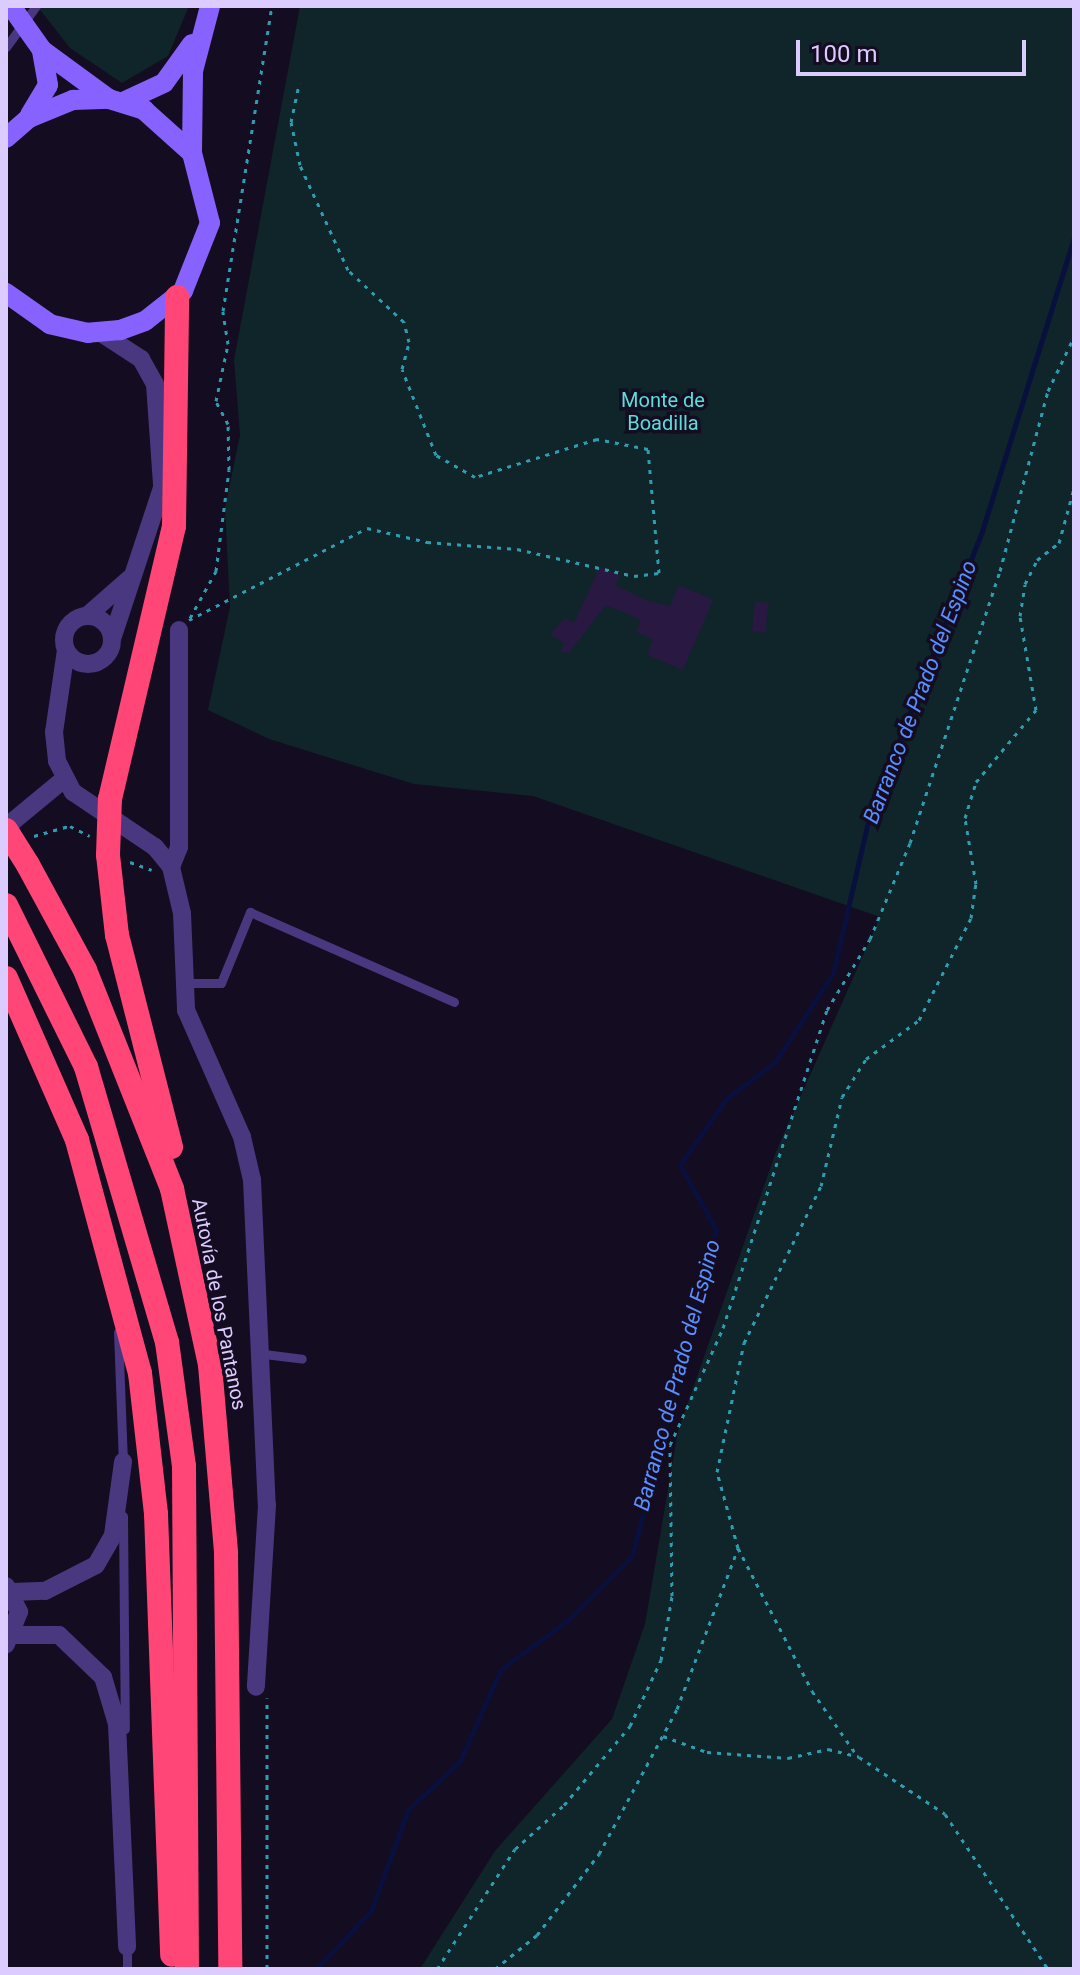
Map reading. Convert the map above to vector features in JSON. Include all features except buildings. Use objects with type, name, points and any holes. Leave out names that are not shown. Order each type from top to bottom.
[{"type":"highway","points":[[172,1189],[173,1153],[117,935],[107,850],[110,799],[174,526],[180,461],[171,352],[177,297]]},
{"type":"highway","name":"Autovía de los Pantanos","points":[[15,842],[85,970],[172,1189],[208,1352],[220,1456],[230,1969]]},
{"type":"highway","points":[[6,905],[86,1067],[167,1342],[184,1466],[187,1969]]},
{"type":"highway","points":[[6,978],[49,1063],[103,1218],[152,1455],[173,1969]]},
{"type":"street","points":[[12,8],[42,50],[116,100],[163,121],[192,153]]},
{"type":"street","points":[[6,138],[29,118],[73,100],[116,100],[164,83],[209,11]]},
{"type":"street","points":[[101,333],[145,321],[177,297],[197,271],[210,223],[192,153],[188,112],[209,11]]},
{"type":"street","points":[[29,118],[48,85],[42,50]]},
{"type":"street","points":[[7,295],[50,324],[101,333],[141,359],[155,384],[161,500]]},
{"type":"street","points":[[56,719],[93,664],[108,654],[141,564],[161,500],[170,455],[171,352]]},
{"type":"street","points":[[141,564],[88,615],[67,627],[56,719],[64,779],[89,805],[155,847],[171,867],[182,913],[182,983],[191,1029],[228,1101],[252,1180],[264,1354],[267,1505],[256,1687]]},
{"type":"street","points":[[88,615],[101,619],[113,636]]},
{"type":"street","points":[[171,867],[179,847],[183,625]]},
{"type":"street","points":[[66,650],[93,664]]},
{"type":"street","points":[[15,842],[64,779]]},
{"type":"street","points":[[123,1462],[113,1535],[96,1565],[45,1591],[9,1589],[10,1640],[59,1635],[103,1677],[117,1724],[127,1947]]},
{"type":"lane","points":[[6,47],[36,6]]},
{"type":"lane","points":[[182,983],[221,983],[250,912],[454,1002]]},
{"type":"lane","points":[[103,1218],[122,1374],[127,1969]]},
{"type":"lane","points":[[264,1354],[302,1359]]},
{"type":"path","points":[[183,625],[218,557],[229,470],[228,424],[216,401],[228,344],[223,311],[272,6]]},
{"type":"path","points":[[183,625],[367,528],[580,561],[642,577],[659,573],[653,456],[608,438],[475,477],[443,464],[402,369],[409,342],[404,322],[348,270],[300,165],[291,122],[299,83]]},
{"type":"path","points":[[437,1969],[515,1849],[630,1726],[661,1660],[672,1596],[670,1445],[723,1328],[827,1010],[870,939],[910,843],[1000,571],[1048,391],[1074,337]]},
{"type":"path","points":[[859,1757],[812,1691],[738,1548],[717,1472],[744,1343],[821,1186],[842,1097],[866,1059],[919,1020],[966,931],[976,884],[965,818],[976,782],[1036,710],[1027,680],[1024,595],[1037,560],[1059,543],[1074,488]]},
{"type":"path","points":[[15,842],[70,826],[107,850],[149,871],[171,867]]},
{"type":"path","points":[[495,1969],[537,1935],[586,1871],[636,1796],[738,1548]]},
{"type":"path","points":[[256,1687],[270,1705],[267,1969]]},
{"type":"path","points":[[663,1736],[707,1752],[788,1758],[828,1749],[859,1757],[945,1814],[1048,1969]]},
{"type":"green space","points":[[37,6],[189,6],[168,56],[122,83],[70,48]]},
{"type":"green space","name":"Monte de Boadilla","points":[[300,6],[1074,6],[1074,1969],[420,1969],[495,1851],[612,1719],[645,1624],[678,1431],[776,1152],[880,917],[533,796],[414,784],[269,739],[208,710],[230,607],[225,508],[240,435],[234,360]]},
{"type":"waterway","name":"Barranco de Prado del Espino","points":[[316,1969],[371,1911],[408,1810],[460,1761],[501,1669],[568,1620],[632,1556],[716,1230],[680,1165],[726,1099],[775,1062],[833,973],[870,813],[982,531],[1074,238]]}]
